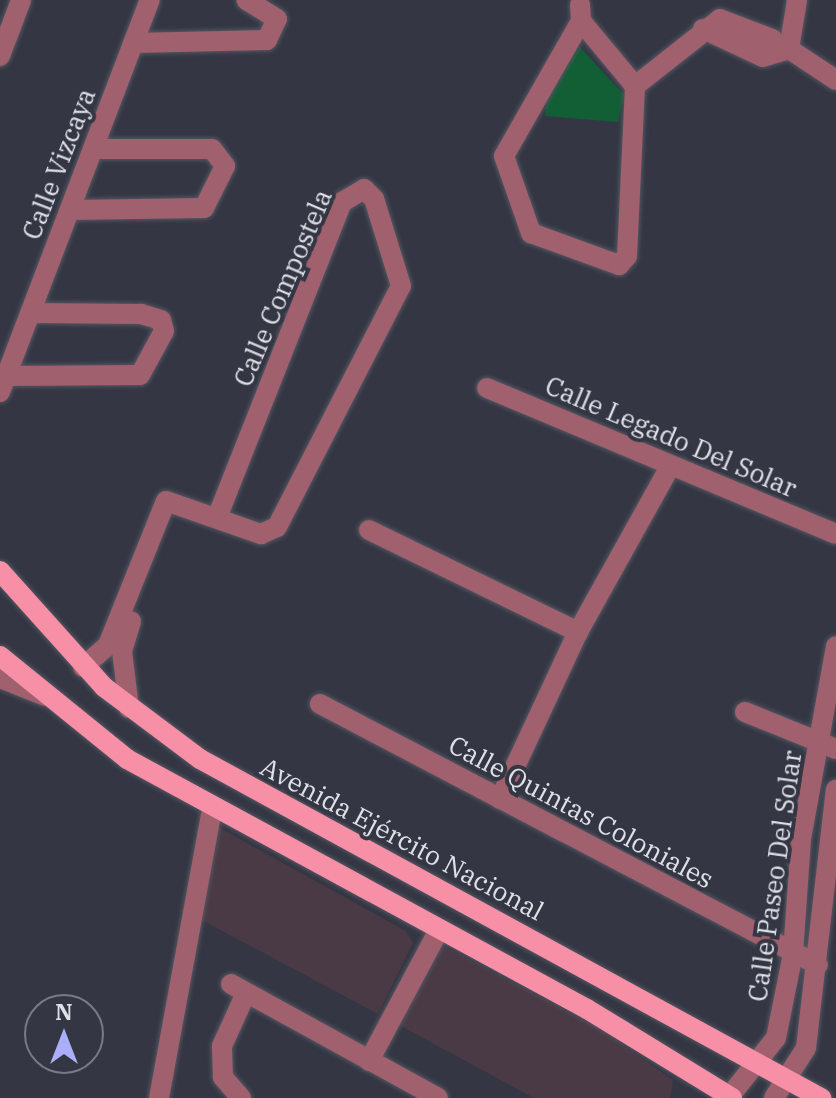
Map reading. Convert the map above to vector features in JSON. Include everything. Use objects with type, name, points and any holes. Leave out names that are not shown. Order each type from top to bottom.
[{"type":"main road","name":"Avenida Ejército Nacional","points":[[0,571],[83,667],[129,708],[213,766],[821,1098]]},
{"type":"main road","points":[[0,656],[45,696],[127,759],[439,930],[731,1097]]},
{"type":"street","points":[[0,56],[21,0]]},
{"type":"street","name":"Calle Vizcaya","points":[[3,384],[150,0]]},
{"type":"street","points":[[133,43],[267,40],[277,19],[246,0]]},
{"type":"street","points":[[783,50],[797,0]]},
{"type":"street","points":[[635,86],[580,13],[504,156],[531,233],[611,265],[627,256],[635,86],[703,29],[763,57],[783,50],[836,80]]},
{"type":"street","points":[[70,210],[209,206],[225,166],[223,154],[204,148],[93,149]]},
{"type":"street","name":"Calle Compostela","points":[[139,581],[154,542],[163,503],[177,502],[217,517],[273,531],[399,292],[401,273],[364,189],[342,202],[217,517]]},
{"type":"street","points":[[3,384],[140,375],[164,331],[161,320],[30,313]]},
{"type":"street","name":"Calle Legado Del Solar","points":[[487,388],[836,534]]},
{"type":"street","points":[[500,799],[578,632],[670,467]]},
{"type":"street","points":[[369,530],[578,632]]},
{"type":"street","points":[[83,667],[108,645],[139,581]]},
{"type":"street","points":[[129,708],[122,651],[139,581]]},
{"type":"street","name":"Calle Paseo Del Solar","points":[[731,1097],[776,1038],[793,954],[801,839],[828,748],[836,646]]},
{"type":"street","points":[[0,678],[45,696]]},
{"type":"street","name":"Calle Quintas Coloniales","points":[[320,704],[818,965]]},
{"type":"street","points":[[745,712],[828,748]]},
{"type":"street","name":"Calle Paseo Del Solar","points":[[774,1098],[806,1048],[836,790]]},
{"type":"street","points":[[159,1098],[212,808]]},
{"type":"street","points":[[369,1061],[439,930]]},
{"type":"street","points":[[241,1098],[223,1077],[222,1046],[238,988],[438,1098]]},
{"type":"shaded area","points":[[218,827],[406,931],[413,943],[378,1014],[198,918]]},
{"type":"shaded area","points":[[445,947],[595,1026],[673,1080],[670,1098],[534,1098],[399,1025],[436,951]]},
{"type":"green space","points":[[579,46],[624,95],[618,122],[545,116],[546,99]]}]
